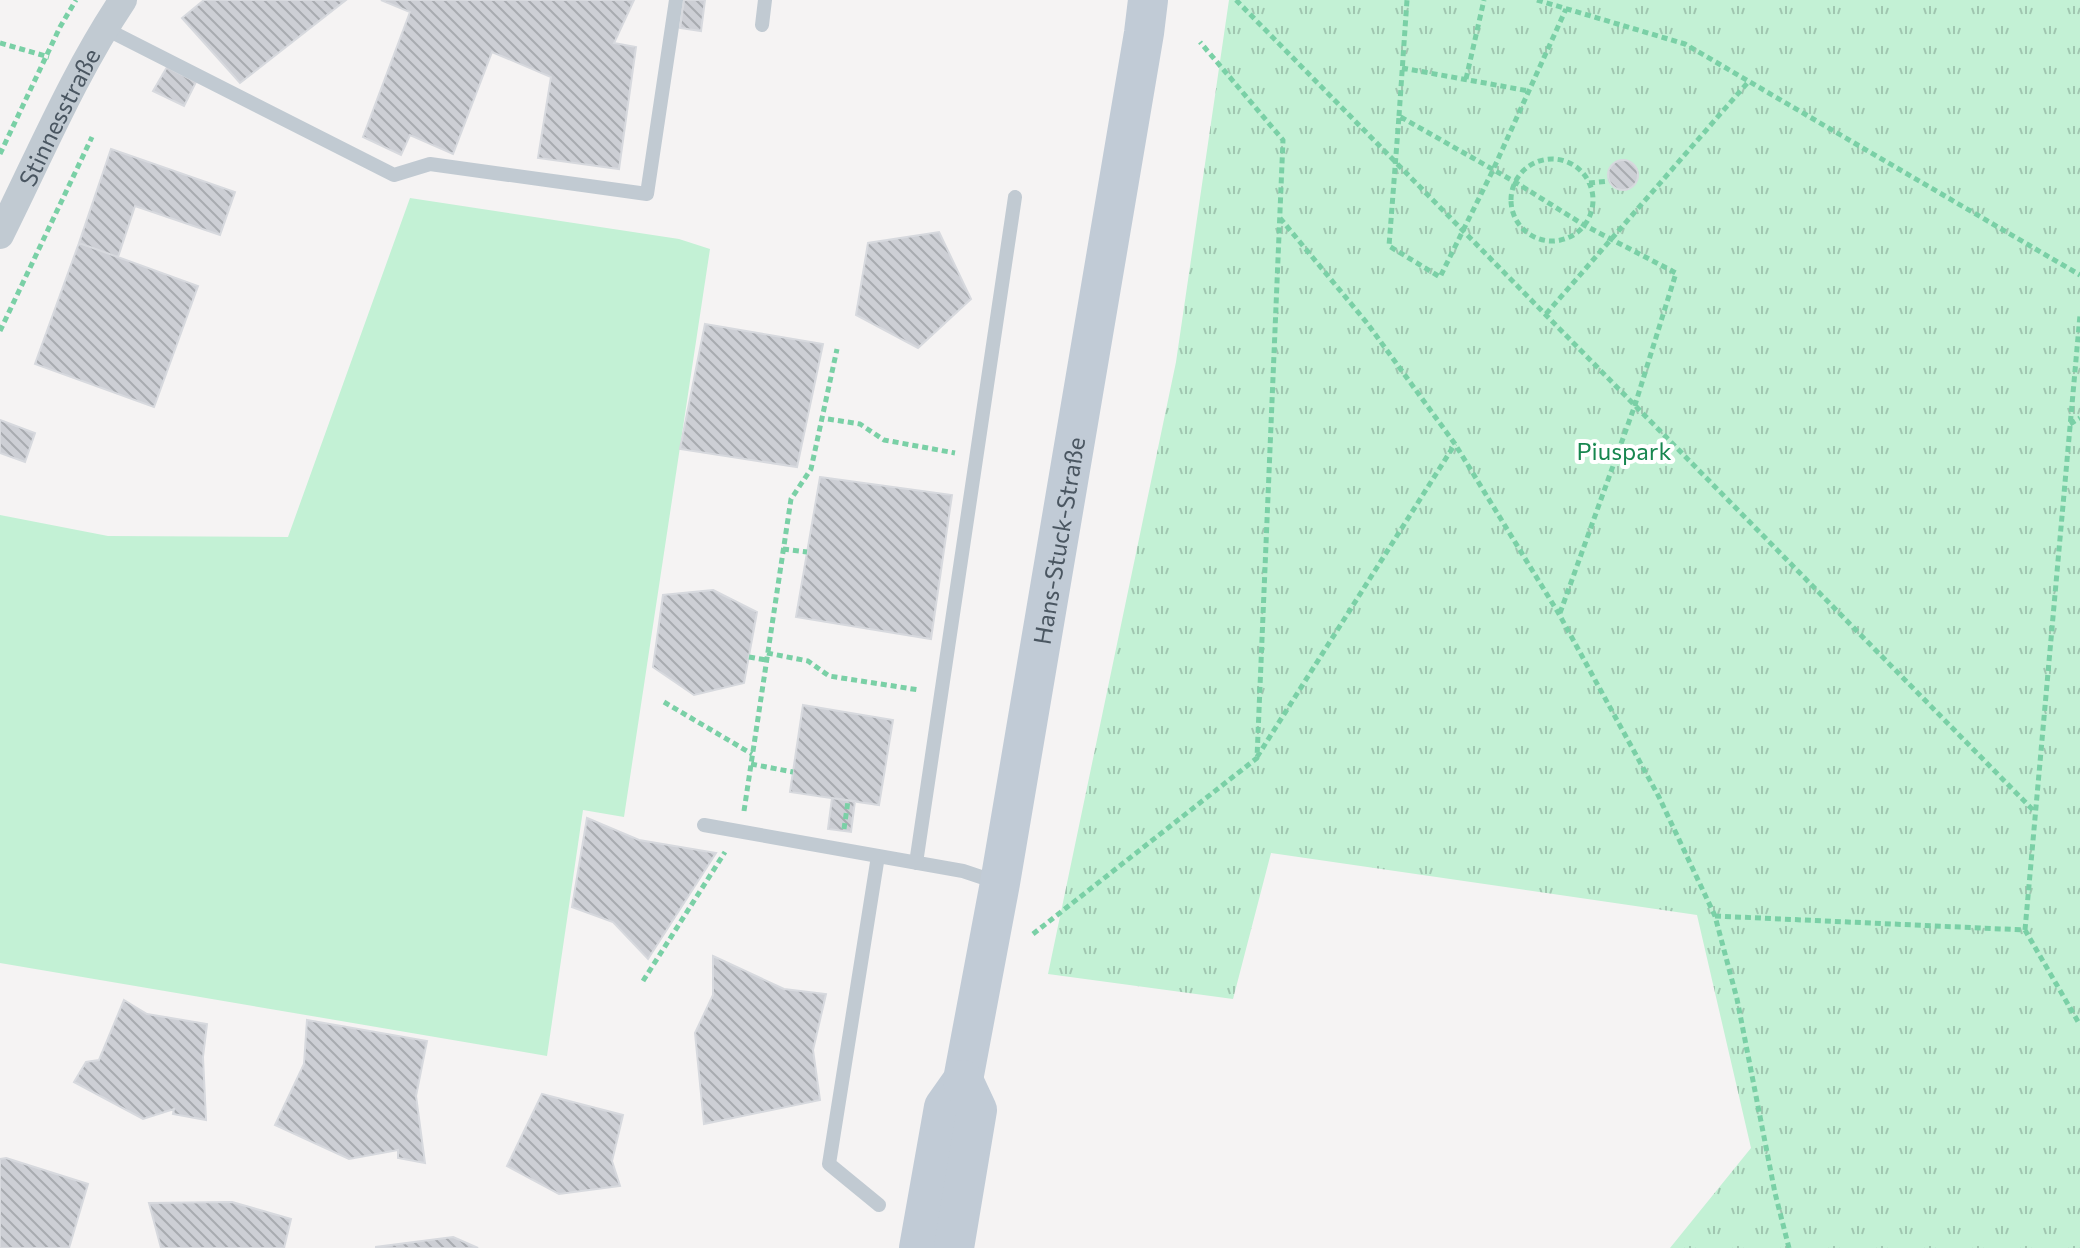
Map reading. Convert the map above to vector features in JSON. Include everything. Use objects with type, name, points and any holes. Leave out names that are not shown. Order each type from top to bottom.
[{"type":"main road","name":"Hans-Stuck-Straße","points":[[919,1248],[944,1107],[963,1080],[1000,883],[1148,0]]},
{"type":"main road","name":"Hans-Stuck-Straße","points":[[954,1248],[977,1110],[963,1080]]},
{"type":"street","name":"Stinnesstraße","points":[[0,235],[80,72],[123,0]]},
{"type":"lane","points":[[104,28],[394,175],[430,164],[647,194],[676,0]]},
{"type":"lane","points":[[762,25],[765,0]]},
{"type":"lane","points":[[916,863],[1015,197]]},
{"type":"lane","points":[[704,825],[963,871],[1000,883]]},
{"type":"lane","points":[[878,856],[829,1164],[879,1205]]},
{"type":"path","points":[[0,154],[76,0]]},
{"type":"path","points":[[1236,0],[2035,812]]},
{"type":"path","points":[[1407,0],[1389,246],[1440,277],[1493,170],[1566,9]]},
{"type":"path","points":[[1466,79],[1484,0]]},
{"type":"path","points":[[1537,0],[1685,44],[2080,275]]},
{"type":"path","points":[[1200,42],[1283,140],[1257,758]]},
{"type":"path","points":[[0,43],[47,56],[80,72]]},
{"type":"path","points":[[1402,68],[1529,91]]},
{"type":"path","points":[[1546,314],[1749,81]]},
{"type":"path","points":[[1399,116],[1584,225],[1676,273],[1635,405],[1559,614]]},
{"type":"path","points":[[0,331],[92,137]]},
{"type":"path","points":[[1552,159],[1574,165],[1589,183],[1593,205],[1584,225],[1574,234],[1562,240],[1536,238],[1525,231],[1512,208],[1515,182],[1530,165],[1552,159]]},
{"type":"path","points":[[1589,183],[1609,181]]},
{"type":"path","points":[[1280,218],[1367,323],[1455,444],[1559,614],[1659,797],[1715,916],[1737,999],[1772,1179],[1789,1248]]},
{"type":"path","points":[[2080,315],[2025,930],[2080,1025]]},
{"type":"path","points":[[643,981],[740,831],[791,499],[811,469],[837,349]]},
{"type":"path","points":[[2069,424],[2080,418]]},
{"type":"path","points":[[828,419],[860,424],[884,440],[976,457]]},
{"type":"path","points":[[1033,934],[1257,758],[1455,444]]},
{"type":"path","points":[[783,549],[807,552]]},
{"type":"path","points":[[749,657],[808,661],[829,676],[940,694]]},
{"type":"path","points":[[664,702],[752,754]]},
{"type":"path","points":[[751,764],[793,772]]},
{"type":"path","points":[[1715,916],[2025,930]]},
{"type":"green space","name":"Piuspark","points":[[1229,0],[2080,0],[2080,1248],[1670,1248],[1751,1148],[1697,915],[1271,853],[1233,999],[1048,974],[1176,362]]},
{"type":"green space","points":[[410,198],[679,239],[710,249],[624,817],[583,810],[547,1056],[0,963],[0,515],[108,536],[288,537]]},
{"type":"building","points":[[204,0],[346,0],[240,83],[182,18]]},
{"type":"building","points":[[381,0],[634,0],[614,43],[636,47],[619,169],[538,158],[551,77],[492,52],[453,154],[410,135],[401,155],[363,137],[410,12]]},
{"type":"building","points":[[684,0],[705,0],[701,31],[680,28]]},
{"type":"building","points":[[167,67],[196,82],[184,106],[153,91]]},
{"type":"building","points":[[111,149],[235,192],[220,235],[135,206],[118,257],[79,243]]},
{"type":"building","points":[[1623,160],[1634,164],[1638,175],[1634,186],[1623,190],[1612,186],[1608,175],[1612,164]]},
{"type":"building","points":[[939,232],[971,299],[918,348],[856,315],[868,243]]},
{"type":"building","points":[[79,243],[198,286],[154,407],[35,364]]},
{"type":"building","points":[[705,324],[823,344],[797,467],[680,449]]},
{"type":"building","points":[[0,420],[35,433],[25,462],[0,453]]},
{"type":"building","points":[[820,477],[952,495],[931,639],[796,617]]},
{"type":"building","points":[[713,590],[757,612],[744,683],[694,695],[653,667],[663,595]]},
{"type":"building","points":[[803,705],[893,720],[879,805],[790,792]]},
{"type":"building","points":[[832,798],[855,801],[851,832],[828,829]]},
{"type":"building","points":[[587,818],[639,840],[716,853],[648,959],[613,922],[572,907]]},
{"type":"building","points":[[713,956],[784,989],[826,994],[813,1050],[820,1100],[704,1124],[695,1033],[713,995]]},
{"type":"building","points":[[124,1000],[147,1014],[207,1024],[203,1057],[206,1120],[173,1114],[174,1109],[143,1119],[74,1082],[86,1062],[99,1060]]},
{"type":"building","points":[[307,1020],[427,1041],[416,1096],[425,1163],[398,1158],[398,1150],[349,1159],[275,1125],[304,1064]]},
{"type":"building","points":[[542,1094],[623,1115],[612,1161],[620,1186],[559,1194],[507,1166]]},
{"type":"building","points":[[6,1158],[88,1184],[69,1248],[0,1248],[0,1159]]},
{"type":"building","points":[[232,1202],[291,1219],[284,1248],[161,1248],[149,1203]]},
{"type":"building","points":[[453,1237],[478,1248],[376,1248],[376,1247]]}]
